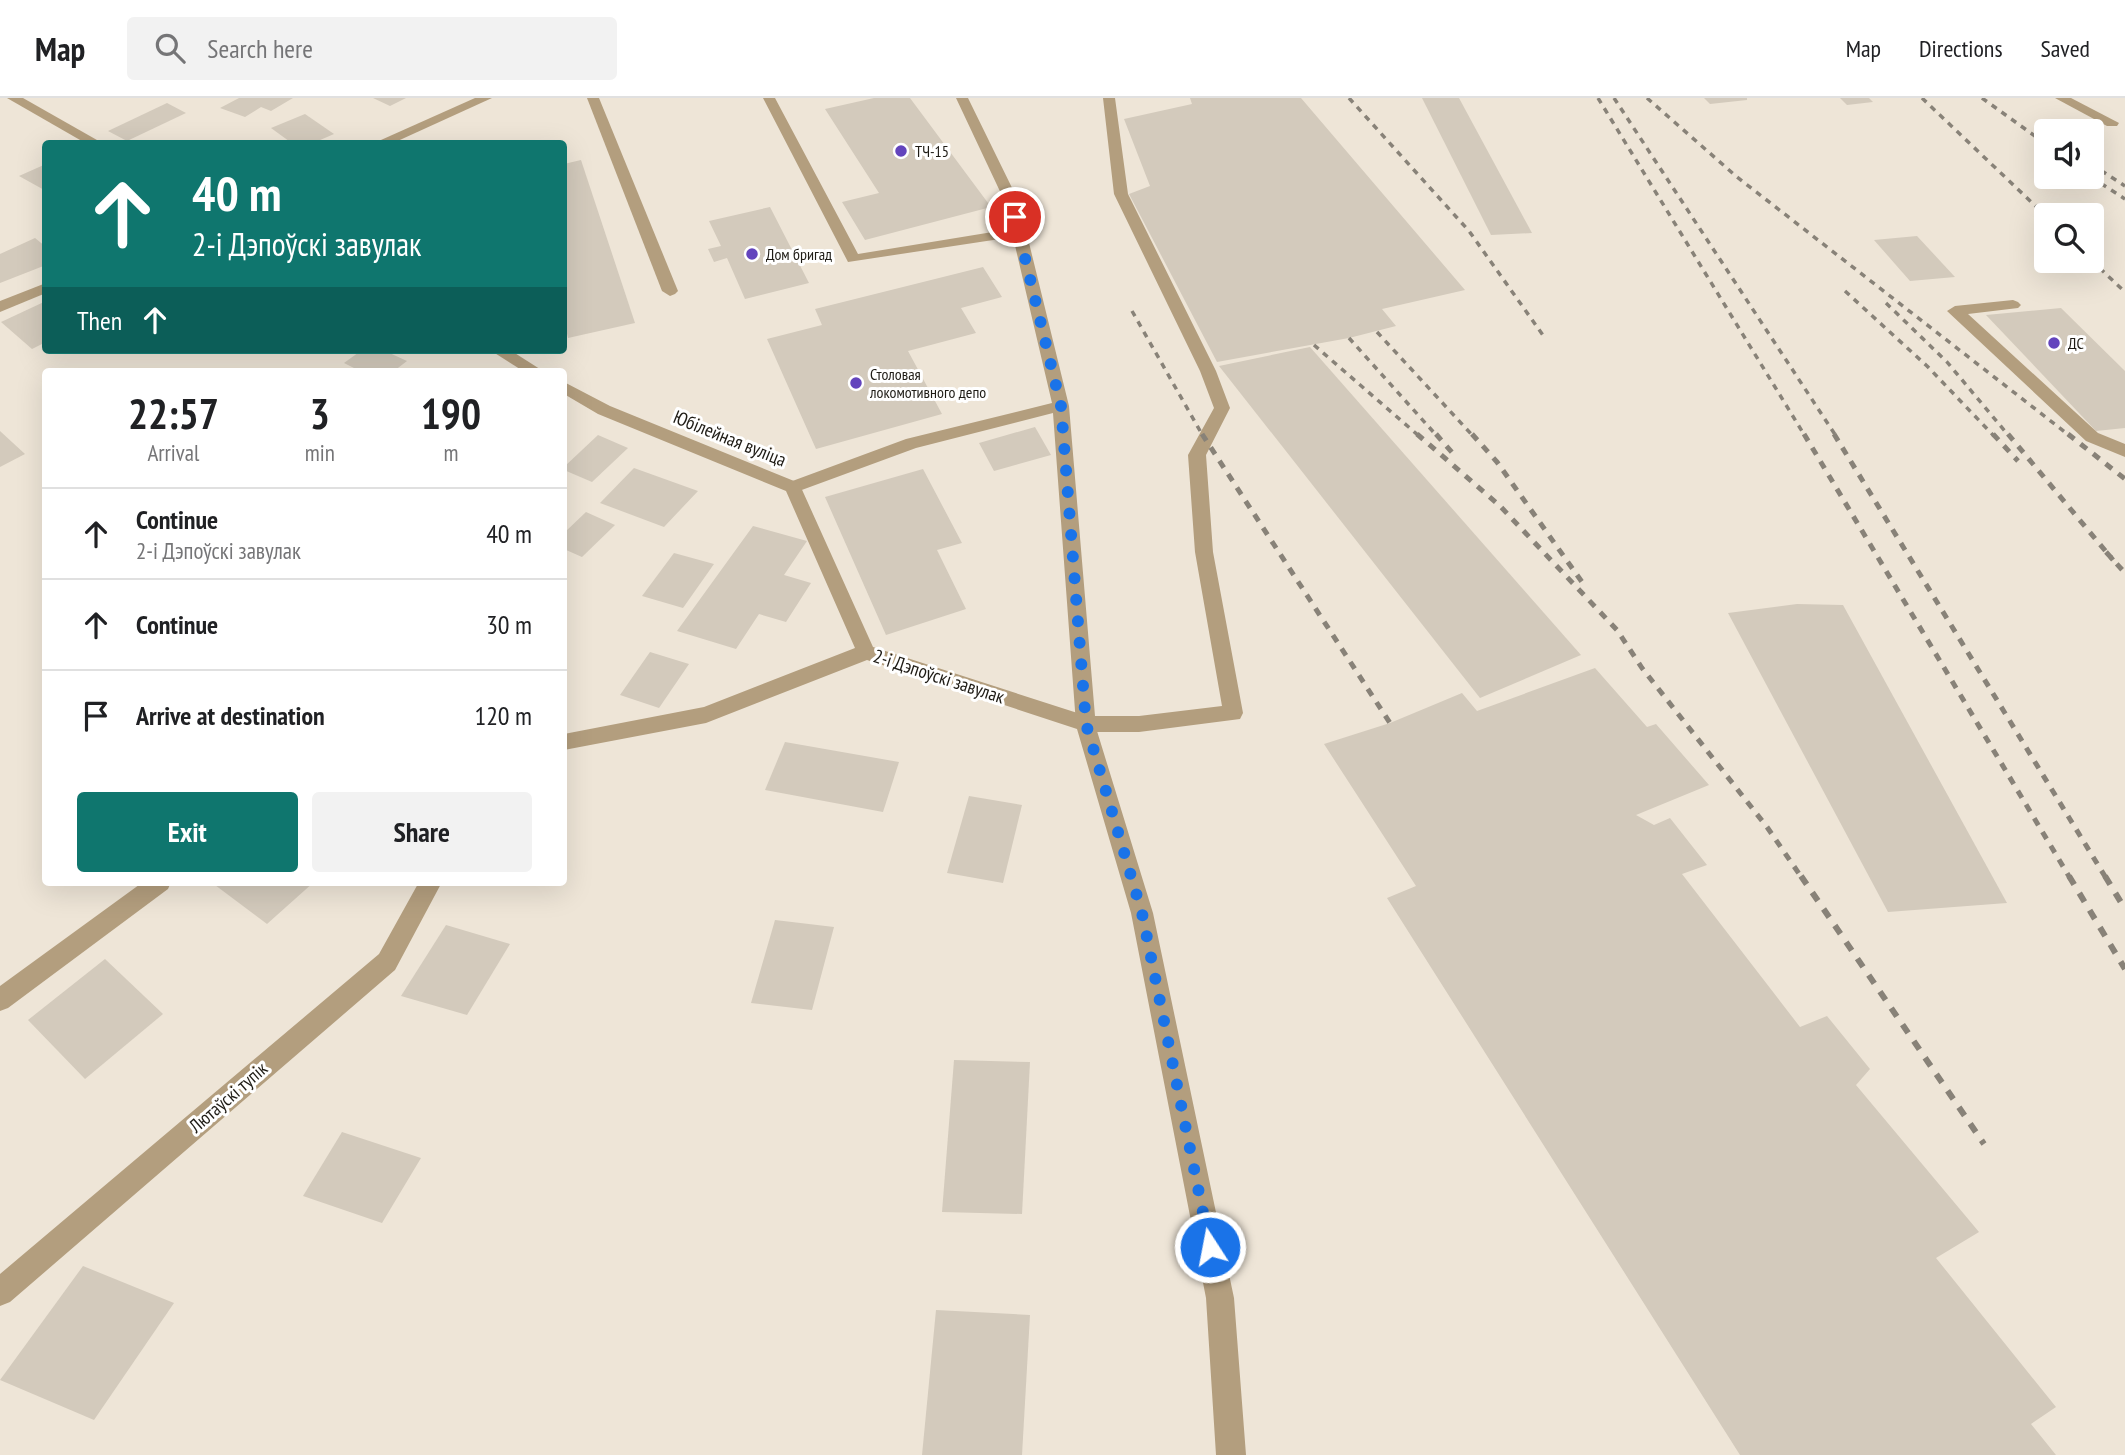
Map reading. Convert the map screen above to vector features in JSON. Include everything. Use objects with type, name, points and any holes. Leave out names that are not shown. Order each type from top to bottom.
[{"type":"street","points":[[13,98],[91,140]]},
{"type":"street","points":[[387,140],[486,98]]},
{"type":"street","points":[[593,98],[670,291]]},
{"type":"street","points":[[769,98],[853,259],[1019,232]]},
{"type":"street","points":[[962,98],[1012,202],[1061,406],[1086,724],[1142,913],[1220,1298],[1231,1455]]},
{"type":"street","name":"2-і Дэпоўскі завулак","points":[[567,741],[706,715],[866,652],[1086,724],[1139,724],[1233,713],[1204,552],[1197,455],[1222,408],[1208,371],[1121,194],[1110,98]]},
{"type":"street","points":[[2062,98],[2112,123]]},
{"type":"street","points":[[2093,98],[2112,123],[2125,134]]},
{"type":"street","points":[[0,307],[42,289]]},
{"type":"street","points":[[2013,305],[1955,311],[2092,437],[2125,451]]},
{"type":"street","points":[[505,354],[530,368]]},
{"type":"street","name":"Юбілейная вуліца","points":[[567,389],[604,410],[793,487],[866,652]]},
{"type":"street","points":[[793,487],[912,443],[1061,406]]},
{"type":"street","points":[[0,1000],[155,886]]},
{"type":"street","name":"Лютаўскі тупік","points":[[0,1292],[387,962],[429,886]]},
{"type":"building","points":[[239,98],[293,98],[271,111],[261,107],[245,117],[220,108]]},
{"type":"building","points":[[373,98],[406,98],[390,106]]},
{"type":"building","name":"ТЧ-15","points":[[874,98],[910,98],[991,207],[865,240],[842,202],[879,193],[825,109]]},
{"type":"building","points":[[1190,98],[1301,98],[1465,290],[1382,309],[1396,326],[1349,338],[1217,362],[1129,194],[1150,186],[1124,119],[1192,104]]},
{"type":"building","points":[[1422,98],[1459,98],[1532,233],[1491,235]]},
{"type":"building","points":[[1704,98],[1747,98],[1747,100],[1710,104]]},
{"type":"building","points":[[1840,98],[1869,98],[1873,102],[1847,105]]},
{"type":"building","points":[[167,103],[186,113],[129,140],[108,131]]},
{"type":"building","points":[[305,114],[334,134],[320,140],[288,140],[271,128]]},
{"type":"building","points":[[581,160],[635,323],[568,338],[567,334],[567,163]]},
{"type":"building","points":[[42,166],[42,189],[19,176]]},
{"type":"building","name":"Дом бригад","points":[[770,207],[809,283],[745,299],[727,258],[714,262],[708,249],[721,246],[709,221]]},
{"type":"building","points":[[1917,236],[1955,277],[1910,281],[1874,240]]},
{"type":"building","points":[[35,238],[42,244],[42,267],[0,283],[0,254]]},
{"type":"building","name":"Столовая локомотивного депо","points":[[983,267],[1002,297],[961,308],[976,333],[908,351],[942,414],[816,449],[767,339],[822,325],[815,309]]},
{"type":"building","points":[[42,303],[42,344],[32,349],[1,322]]},
{"type":"building","name":"ДС","points":[[2061,308],[2125,371],[2125,428],[2096,431],[1986,315]]},
{"type":"building","points":[[1310,347],[1581,655],[1480,698],[1219,366]]},
{"type":"building","points":[[356,354],[392,354],[407,361],[398,368],[354,368],[344,363]]},
{"type":"building","points":[[1035,427],[1051,455],[994,471],[979,443]]},
{"type":"building","points":[[0,431],[25,454],[0,467]]},
{"type":"building","points":[[598,435],[628,448],[592,482],[567,471],[567,464]]},
{"type":"building","points":[[634,468],[698,491],[664,527],[600,503]]},
{"type":"building","points":[[923,469],[962,543],[937,550],[966,609],[886,635],[825,497]]},
{"type":"building","points":[[586,512],[615,525],[582,557],[567,550],[567,530]]},
{"type":"building","points":[[753,526],[807,541],[784,575],[811,583],[786,622],[759,614],[736,649],[677,631]]},
{"type":"building","points":[[674,553],[714,564],[683,608],[642,596]]},
{"type":"building","points":[[1797,604],[1843,605],[2007,903],[1888,912],[1728,613]]},
{"type":"building","points":[[650,652],[689,664],[659,708],[620,695]]},
{"type":"building","points":[[1595,668],[1647,727],[1656,724],[1709,785],[1636,815],[1654,825],[1670,818],[1707,865],[1682,874],[1800,1027],[1827,1016],[1870,1069],[1856,1085],[1979,1232],[1936,1258],[2056,1407],[2031,1424],[2056,1455],[1740,1455],[1387,898],[1416,886],[1324,744],[1390,723],[1462,693],[1477,711]]},
{"type":"building","points":[[785,742],[899,762],[883,812],[765,790]]},
{"type":"building","points":[[969,796],[1022,805],[1003,883],[947,873]]},
{"type":"building","points":[[216,886],[310,886],[267,924]]},
{"type":"building","points":[[775,920],[834,927],[812,1010],[751,1003]]},
{"type":"building","points":[[446,925],[510,944],[467,1015],[401,996]]},
{"type":"building","points":[[105,959],[163,1014],[85,1079],[28,1020]]},
{"type":"building","points":[[954,1060],[1030,1062],[1022,1214],[942,1212]]},
{"type":"building","points":[[342,1132],[421,1158],[382,1223],[303,1196]]},
{"type":"building","points":[[83,1266],[174,1303],[94,1420],[0,1380]]},
{"type":"building","points":[[936,1310],[1030,1315],[1022,1455],[922,1455]]},
{"type":"railway","points":[[1349,98],[1469,231],[1545,338]]},
{"type":"railway","points":[[1598,98],[1805,436]]},
{"type":"railway","points":[[1614,98],[1836,436]]},
{"type":"railway","points":[[1647,98],[1737,177],[2070,436]]},
{"type":"railway","points":[[1922,98],[2034,205]]},
{"type":"railway","points":[[1982,98],[2034,135]]},
{"type":"railway","points":[[2104,172],[2125,186]]},
{"type":"railway","points":[[2104,185],[2125,199]]},
{"type":"railway","points":[[2104,272],[2125,292]]},
{"type":"railway","points":[[1845,291],[1927,366],[1994,436]]},
{"type":"railway","points":[[1886,303],[1947,362],[2009,436]]},
{"type":"railway","points":[[1132,311],[1203,436]]},
{"type":"railway","points":[[1377,332],[1473,436]]},
{"type":"railway","points":[[1349,338],[1437,436]]},
{"type":"railway","points":[[1314,345],[1419,436]]},
{"type":"railway","points":[[1202,434],[1390,723]]},
{"type":"railway","points":[[1417,434],[1500,506],[1617,630],[1642,668],[1767,827],[1802,878]]},
{"type":"railway","points":[[1436,434],[1456,457]]},
{"type":"railway","points":[[1472,434],[1497,462],[1582,582]]},
{"type":"railway","points":[[1804,434],[2070,878]]},
{"type":"railway","points":[[1834,434],[2106,878]]},
{"type":"railway","points":[[1993,434],[2018,461]]},
{"type":"railway","points":[[2008,434],[2110,557]]},
{"type":"railway","points":[[2068,434],[2125,479]]},
{"type":"railway","points":[[2106,552],[2110,557]]},
{"type":"railway","points":[[2110,557],[2125,573]]},
{"type":"railway","points":[[2110,557],[2113,560]]},
{"type":"railway","points":[[1801,876],[1984,1144]]},
{"type":"railway","points":[[2069,876],[2125,969]]},
{"type":"railway","points":[[2105,876],[2125,909]]},
{"type":"place","name":"ТЧ-15","points":[[901,151]]},
{"type":"place","name":"Дом бригад","points":[[752,254]]},
{"type":"place","name":"ДС","points":[[2054,343]]},
{"type":"place","name":"Столовая локомотивного депо","points":[[856,383]]},
{"type":"route","points":[[1015,217],[1061,406],[1086,724],[1142,913],[1210,1247]]}]
